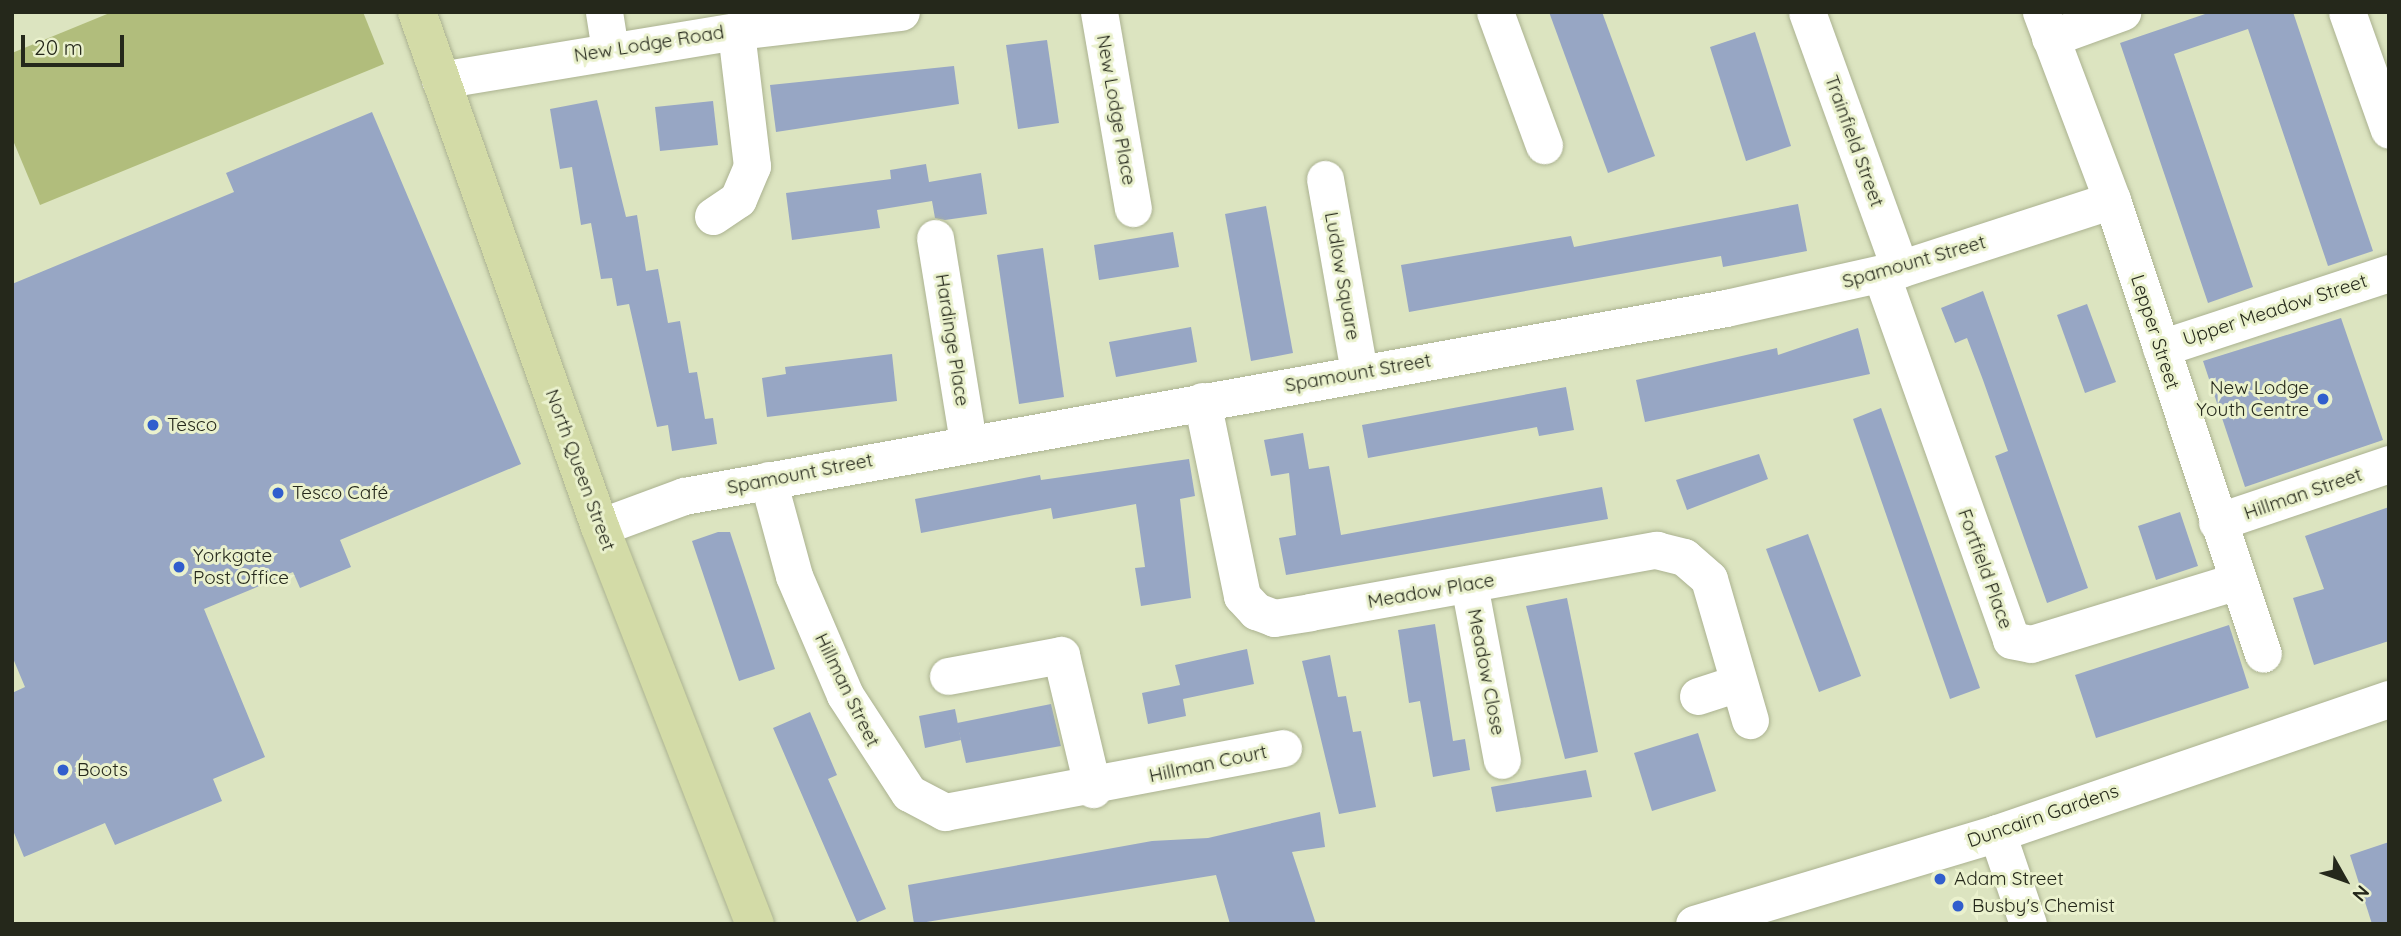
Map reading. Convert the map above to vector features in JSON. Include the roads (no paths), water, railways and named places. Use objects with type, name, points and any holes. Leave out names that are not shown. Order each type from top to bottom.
[{"type":"main road","name":"North Queen Street","points":[[417,12],[600,527],[754,924]]},
{"type":"street","points":[[604,12],[611,50]]},
{"type":"street","name":"New Lodge Road","points":[[440,80],[736,31],[901,12]]},
{"type":"street","name":"New Lodge Place","points":[[1099,12],[1133,208]]},
{"type":"street","points":[[1495,12],[1544,145]]},
{"type":"street","name":"Trainfield Street","points":[[1807,12],[1891,272]]},
{"type":"street","points":[[2045,25],[2122,12]]},
{"type":"street","points":[[2347,12],[2389,130]]},
{"type":"street","name":"Lepper Street","points":[[2045,25],[2112,200],[2263,654]]},
{"type":"street","points":[[713,216],[738,199],[752,166],[736,31]]},
{"type":"street","name":"Ludlow Square","points":[[1325,179],[1359,372]]},
{"type":"street","name":"Spamount Street","points":[[600,527],[684,496],[1891,272],[2112,200]]},
{"type":"street","name":"Hardinge Place","points":[[935,238],[968,442]]},
{"type":"street","name":"Fortfield Place","points":[[1891,272],[2011,640],[2031,644],[2237,581]]},
{"type":"street","name":"Upper Meadow Street","points":[[2161,348],[2389,273]]},
{"type":"street","name":"Meadow Place","points":[[1202,401],[1242,596],[1256,611],[1274,618],[1656,550],[1684,557],[1709,579],[1750,720]]},
{"type":"street","name":"Hillman Street","points":[[2217,522],[2389,464]]},
{"type":"street","name":"Hillman Street","points":[[768,480],[794,576],[845,695],[909,793],[945,812],[1093,789],[1132,780]]},
{"type":"street","name":"Meadow Close","points":[[1469,584],[1503,760]]},
{"type":"street","points":[[948,676],[1061,655],[1093,789]]},
{"type":"street","points":[[1698,696],[1738,683]]},
{"type":"street","name":"Duncairn Gardens","points":[[1694,924],[1997,833],[2389,699]]},
{"type":"street","name":"Hillman Court","points":[[1132,780],[1283,748]]},
{"type":"street","points":[[1997,833],[2028,924]]},
{"type":"place","name":"New Lodge Youth Centre","points":[[2323,399]]},
{"type":"place","name":"Tesco","points":[[153,425]]},
{"type":"place","name":"Tesco Café","points":[[278,493]]},
{"type":"place","name":"Yorkgate Post Office","points":[[179,567]]},
{"type":"place","name":"Boots","points":[[63,770]]},
{"type":"place","name":"Adam Street","points":[[1940,879]]},
{"type":"place","name":"Busby's Chemist","points":[[1958,906]]}]
